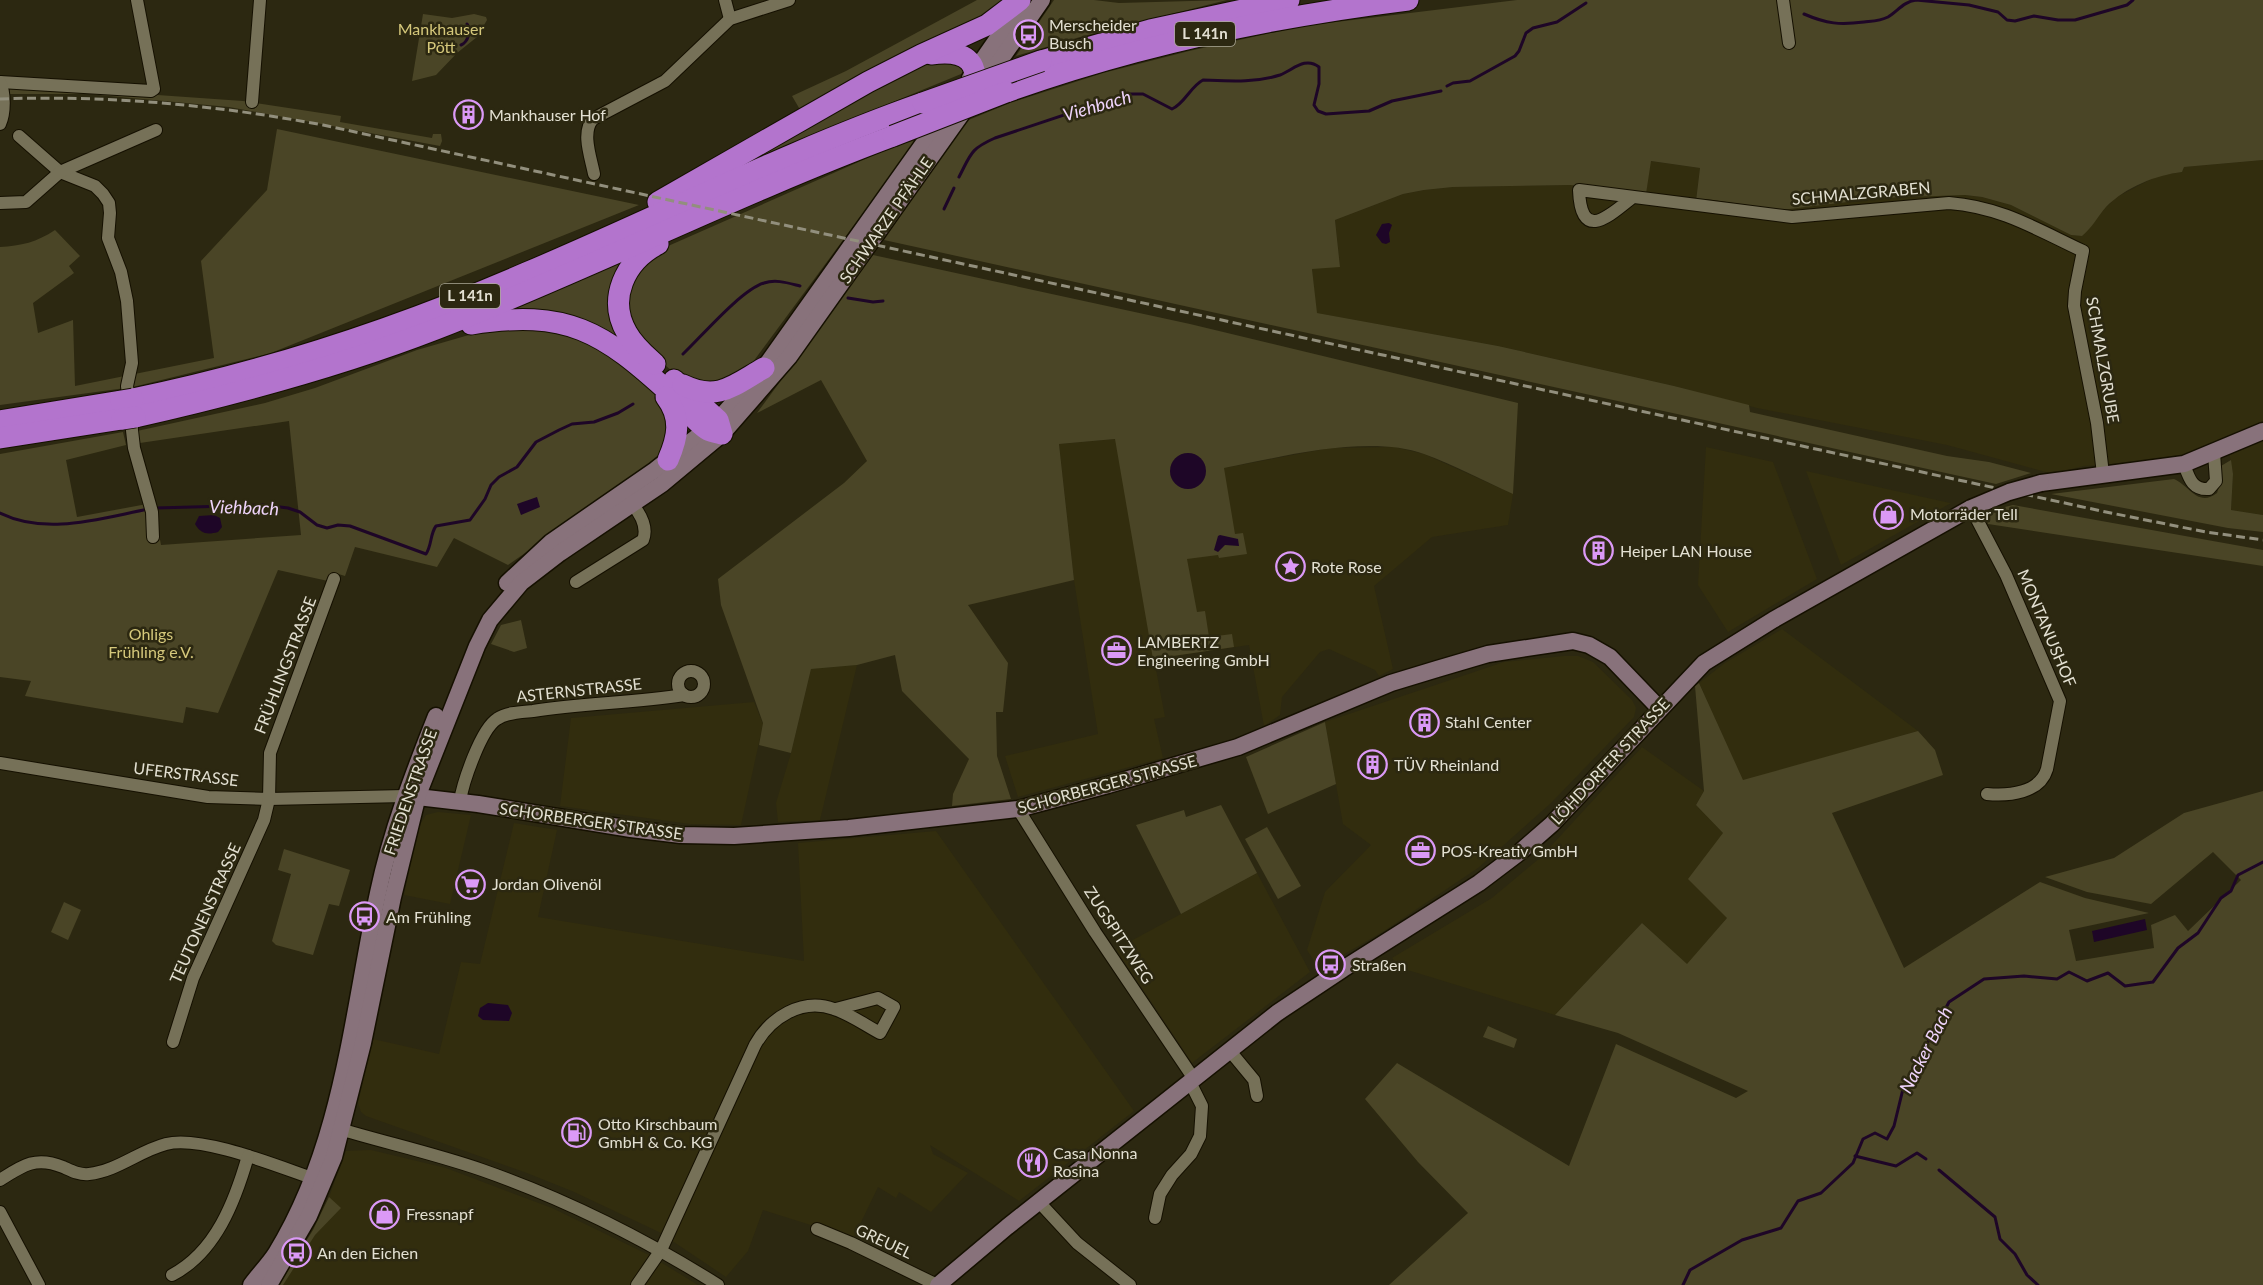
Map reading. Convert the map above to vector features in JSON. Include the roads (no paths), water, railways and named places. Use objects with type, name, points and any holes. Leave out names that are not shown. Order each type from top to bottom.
[{"type":"highway","points":[[627,229],[636,216],[647,208],[822,107],[921,55],[987,26],[1022,0]]},
{"type":"highway","name":"L 141n","points":[[0,438],[128,409],[336,346],[472,296],[792,155],[923,103],[1041,60],[1150,30],[1288,0]]},
{"type":"highway","name":"L 141n","points":[[0,421],[128,409],[243,392],[315,371],[435,329],[553,281],[813,166],[1006,92],[1096,62],[1193,37],[1324,11],[1408,0]]},
{"type":"highway","points":[[921,55],[952,52],[968,59],[975,70],[975,88],[970,101]]},
{"type":"highway","points":[[693,219],[680,231],[641,255],[627,272],[620,293],[621,317],[630,337],[640,350],[674,380],[716,428]]},
{"type":"highway","points":[[435,329],[510,319],[538,319],[563,323],[603,340],[624,354],[716,428]]},
{"type":"highway","points":[[674,380],[697,391],[715,393],[736,385],[764,368]]},
{"type":"highway","points":[[651,378],[669,402],[678,420],[677,437],[668,460]]},
{"type":"main road","name":"SCHWARZE PFÄHLE","points":[[716,428],[764,368],[1022,0]]},
{"type":"main road","name":"SCHWARZE PFÄHLE","points":[[716,428],[789,357],[1042,0]]},
{"type":"main road","name":"FRIEDENSTRASSE","points":[[268,1285],[309,1216],[324,1183],[336,1128],[363,1043],[411,796],[490,620],[521,583],[627,498],[668,460],[716,428]]},
{"type":"main road","name":"FRIEDENSTRASSE","points":[[627,498],[662,484],[716,428]]},
{"type":"main road","name":"LÖHDORFER STRASSE","points":[[937,1285],[1039,1202],[1310,990],[1479,883],[1520,852],[1551,824],[1659,708],[1718,652],[1971,508],[2009,492],[2041,483],[2184,464],[2263,431]]},
{"type":"main road","name":"SCHORBERGER STRASSE","points":[[411,796],[460,801],[681,835],[734,836],[849,828],[1018,809],[1238,747],[1391,683],[1437,669],[1488,654],[1573,641],[1589,645],[1610,657],[1659,708]]},
{"type":"main road","name":"FRIEDENSTRASSE","points":[[251,1285],[275,1253],[298,1212],[336,1128]]},
{"type":"street","points":[[0,124],[3,111],[0,82],[151,91],[155,87],[137,0]]},
{"type":"street","points":[[252,102],[260,0]]},
{"type":"street","points":[[725,0],[730,19]]},
{"type":"street","points":[[594,174],[587,132],[590,122],[665,81],[730,19],[789,0]]},
{"type":"street","points":[[1783,0],[1789,43]]},
{"type":"street","points":[[0,203],[26,202],[60,172],[156,130]]},
{"type":"street","points":[[19,136],[60,172],[95,186],[106,198],[110,208],[108,238],[119,263],[127,301],[132,363],[127,386],[134,448],[151,508],[153,537]]},
{"type":"street","name":"SCHMALZGRABEN","points":[[1633,196],[1700,207],[1792,217],[1949,203],[1969,204],[2002,212],[2083,251]]},
{"type":"street","name":"SCHMALZGRUBE","points":[[2083,251],[2075,291],[2075,314],[2097,423],[2103,474]]},
{"type":"street","points":[[2184,464],[2194,486],[2199,489],[2209,489],[2215,484],[2217,476],[2214,453]]},
{"type":"street","points":[[576,582],[643,540],[644,525],[627,498]]},
{"type":"street","name":"MONTANUSHOF","points":[[1971,508],[2006,575],[2060,701],[2043,780],[2024,790],[2004,795],[1988,794]]},
{"type":"street","name":"FRÜHLINGSTRASSE","points":[[269,799],[270,753],[334,579]]},
{"type":"street","name":"ASTERNSTRASSE","points":[[460,801],[481,743],[488,728],[497,719],[510,714],[541,710],[684,695]]},
{"type":"street","name":"UFERSTRASSE","points":[[0,763],[208,797],[269,799],[411,796]]},
{"type":"street","name":"TEUTONENSTRASSE","points":[[173,1042],[193,978],[264,820],[269,799]]},
{"type":"street","name":"ZUGSPITZWEG","points":[[1018,809],[1192,1081]]},
{"type":"street","points":[[637,1285],[661,1250],[762,1034],[777,1019],[801,1007],[822,1006],[836,1009]]},
{"type":"street","points":[[1230,1051],[1254,1080],[1257,1096]]},
{"type":"street","points":[[1155,1218],[1161,1194],[1172,1175],[1191,1154],[1200,1136],[1202,1106],[1192,1081]]},
{"type":"street","points":[[336,1128],[464,1164],[530,1187],[607,1222],[661,1250],[718,1285]]},
{"type":"street","points":[[0,1180],[19,1168],[39,1162],[54,1163],[79,1174],[98,1173],[170,1143],[203,1145],[248,1156],[312,1178]]},
{"type":"street","points":[[172,1275],[191,1263],[201,1252],[226,1215],[237,1194],[248,1156]]},
{"type":"street","points":[[1039,1202],[1077,1243],[1130,1285]]},
{"type":"street","points":[[0,1212],[39,1285]]},
{"type":"street","name":"GREUEL","points":[[817,1229],[937,1285]]},
{"type":"waterway","name":"Viehbach","points":[[1916,0],[1969,5],[1998,12],[2007,20],[2015,21],[2034,16],[2075,20],[2127,5],[2133,0]]},
{"type":"waterway","name":"Viehbach","points":[[1804,14],[1834,23],[1873,21],[1888,17],[1904,5],[1916,0]]},
{"type":"waterway","name":"Viehbach","points":[[1447,86],[1470,81],[1515,56],[1526,33],[1533,28],[1557,22],[1586,3]]},
{"type":"waterway","points":[[461,45],[468,36],[467,24]]},
{"type":"waterway","name":"Viehbach","points":[[959,177],[972,153],[995,138],[1127,94],[1143,94],[1172,109],[1203,80],[1261,79],[1280,75],[1304,63],[1314,64],[1319,67],[1319,84],[1314,105],[1318,111],[1326,114],[1369,111],[1392,101],[1441,91]]},
{"type":"waterway","name":"Viehbach","points":[[944,209],[954,188]]},
{"type":"waterway","name":"Viehbach","points":[[683,354],[722,314],[755,287],[773,281],[800,286]]},
{"type":"waterway","name":"Viehbach","points":[[848,298],[873,302],[883,301]]},
{"type":"waterway","name":"Viehbach","points":[[156,508],[264,505],[288,508],[300,512],[317,525],[327,528],[338,525],[350,526],[426,554],[436,526],[470,520],[485,499],[491,485],[499,477],[517,467],[536,442],[572,424],[594,422],[618,413],[633,404]]},
{"type":"waterway","name":"Viehbach","points":[[0,513],[18,520],[55,524],[93,520],[149,509]]},
{"type":"waterway","name":"Nacker Bach","points":[[1683,1285],[1690,1270],[1742,1240],[1781,1228],[1798,1201],[1821,1193],[1853,1163],[1863,1139],[1875,1133],[1887,1139],[1894,1126],[1903,1089],[1949,1002],[1984,979],[2024,976],[2057,979],[2069,972],[2087,981],[2108,973],[2125,986],[2153,982],[2178,948],[2198,933],[2221,898],[2231,891],[2238,875],[2263,862]]},
{"type":"waterway","points":[[1855,1156],[1896,1166],[1917,1153],[1926,1159]]},
{"type":"waterway","points":[[1939,1170],[1995,1217],[2000,1239],[2015,1254],[2027,1275],[2038,1285]]},
{"type":"railway","points":[[0,99],[41,98],[162,103],[243,112],[323,125],[2106,512],[2206,532],[2263,540]]},
{"type":"place","name":"Merscheider Busch","points":[[1028,34]]},
{"type":"place","name":"Mankhauser Hof","points":[[468,115]]},
{"type":"place","name":"Motorräder Tell","points":[[1889,514]]},
{"type":"place","name":"Heiper LAN House","points":[[1599,551]]},
{"type":"place","name":"Rote Rose","points":[[1290,567]]},
{"type":"place","name":"LAMBERTZ Engineering GmbH","points":[[1116,651]]},
{"type":"place","name":"Stahl Center","points":[[1424,722]]},
{"type":"place","name":"TÜV Rheinland","points":[[1373,765]]},
{"type":"place","name":"POS-Kreativ GmbH","points":[[1420,851]]},
{"type":"place","name":"Jordan Olivenöl","points":[[471,884]]},
{"type":"place","name":"Am Frühling","points":[[365,917]]},
{"type":"place","name":"Straßen","points":[[1331,965]]},
{"type":"place","name":"Otto Kirschbaum GmbH & Co. KG","points":[[577,1133]]},
{"type":"place","name":"Casa Nonna Rosina","points":[[1032,1162]]},
{"type":"place","name":"Fressnapf","points":[[385,1214]]},
{"type":"place","name":"An den Eichen","points":[[296,1253]]},
{"type":"park label","name":"Mankhauser Pött","points":[[441,38]]},
{"type":"park label","name":"Ohligs Frühling e.V.","points":[[151,643]]}]
